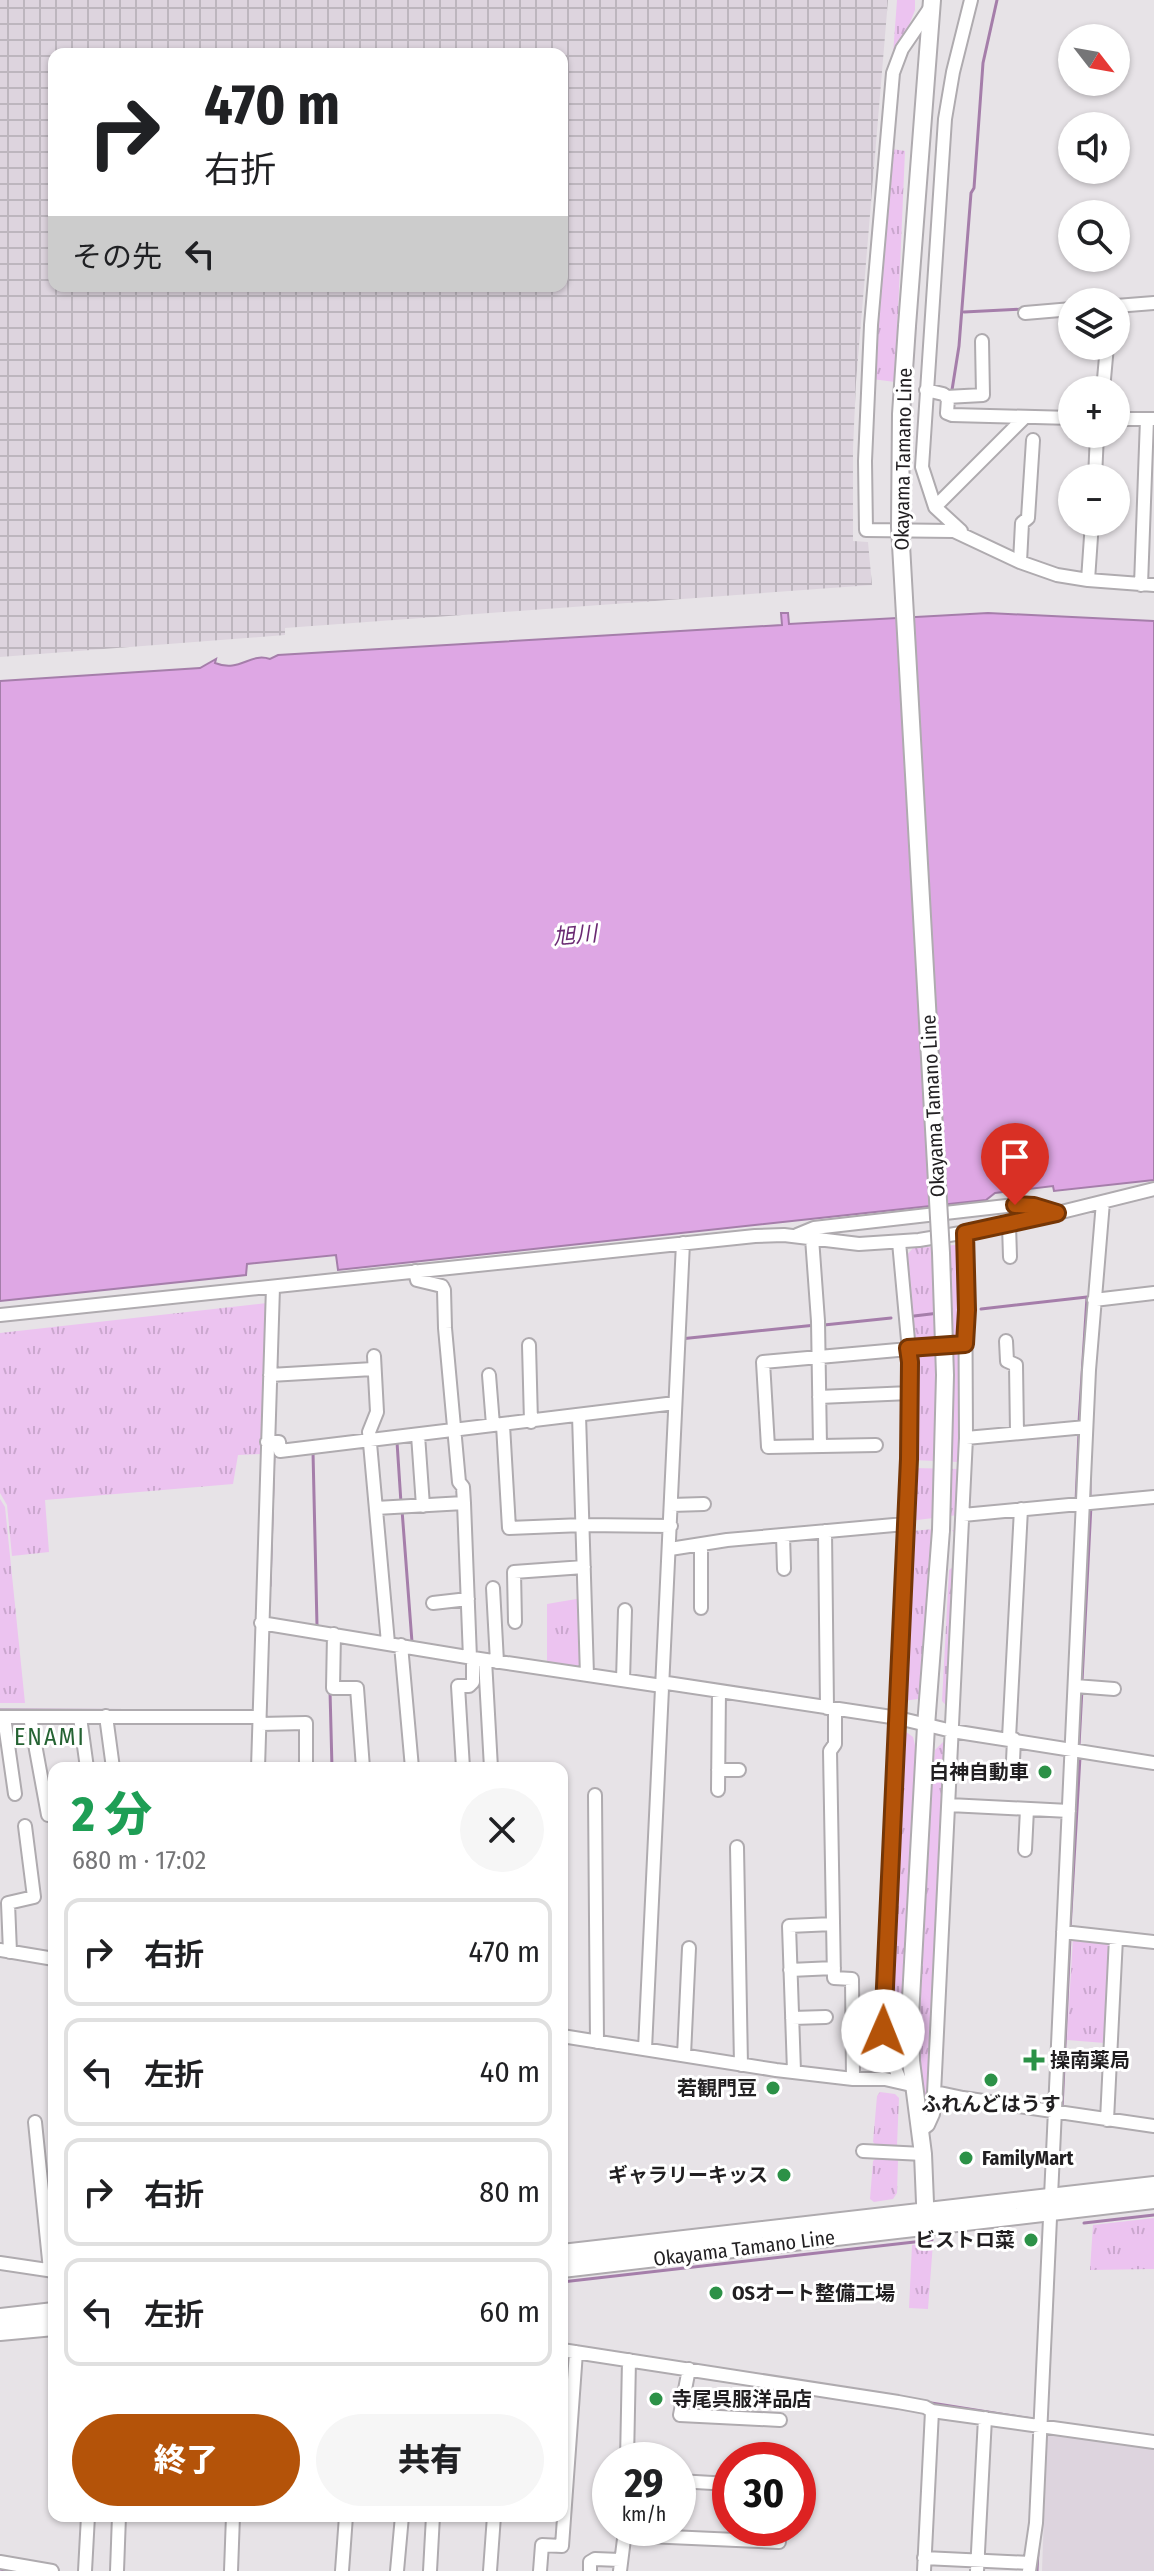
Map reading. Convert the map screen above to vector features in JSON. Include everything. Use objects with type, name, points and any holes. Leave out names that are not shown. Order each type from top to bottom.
[{"type":"main road","name":"Okayama Tamano Line","points":[[926,2219],[920,2131],[907,2084],[926,1726],[941,1530],[945,1375],[941,1253],[900,527],[901,414],[932,3]]},
{"type":"main road","name":"Okayama Tamano Line","points":[[1051,2205],[1154,2185]]},
{"type":"main road","name":"Okayama Tamano Line","points":[[568,2252],[1051,2205],[1154,2200]]},
{"type":"main road","name":"Okayama Tamano Line","points":[[568,2268],[926,2219]]},
{"type":"main road","points":[[0,2317],[48,2312]]},
{"type":"main road","points":[[0,2332],[48,2328]]},
{"type":"street","points":[[967,536],[936,508],[922,467],[945,119],[971,0]]},
{"type":"street","points":[[932,3],[902,49],[893,73],[871,325],[865,461],[866,530],[954,531],[1020,562],[1057,575],[1147,585],[1150,419]]},
{"type":"street","points":[[1130,305],[1154,303]]},
{"type":"street","points":[[1025,313],[1058,310]]},
{"type":"street","points":[[926,390],[946,397],[983,395],[982,341]]},
{"type":"street","points":[[946,397],[947,413],[952,415],[1058,418]]},
{"type":"street","points":[[921,529],[929,524],[936,508],[1025,417]]},
{"type":"street","points":[[1020,562],[1022,523],[1028,518],[1033,440]]},
{"type":"street","points":[[1088,580],[1091,536]]},
{"type":"street","points":[[0,1315],[755,1236],[794,1236],[849,1243],[899,1242],[1009,1225],[1154,1189]]},
{"type":"street","points":[[932,2411],[924,2564],[1029,2567],[1036,2523],[1055,2109],[1068,1932],[1065,1811],[1077,1751],[1084,1503],[1081,1427],[1103,1202]]},
{"type":"street","points":[[794,1236],[814,1228],[1015,1205],[1034,1206],[1057,1213]]},
{"type":"street","points":[[1009,1225],[1010,1257]]},
{"type":"street","points":[[920,2131],[932,2118],[935,2092],[966,1438],[965,1233]]},
{"type":"street","points":[[812,1238],[818,1325],[820,1446]]},
{"type":"street","points":[[899,1242],[910,1393],[883,2031],[891,2061],[907,2084]]},
{"type":"street","points":[[645,2049],[670,1549],[668,1526],[673,1404],[683,1243]]},
{"type":"street","points":[[415,1271],[417,1280],[442,1286],[444,1290],[459,1482],[463,1487],[468,1599],[482,1657],[491,1762]]},
{"type":"street","points":[[258,1762],[275,1445],[270,1375],[273,1287]]},
{"type":"street","points":[[1094,1297],[1154,1293]]},
{"type":"street","points":[[1006,1341],[1007,1361],[1016,1365],[1017,1433]]},
{"type":"street","points":[[876,1445],[768,1447],[763,1362],[965,1344]]},
{"type":"street","points":[[529,1345],[531,1417]]},
{"type":"street","points":[[270,1375],[373,1362],[377,1412],[369,1437],[411,1762]]},
{"type":"street","points":[[489,1375],[509,1528],[668,1526]]},
{"type":"street","points":[[819,1397],[910,1393]]},
{"type":"street","points":[[275,1445],[418,1435],[531,1417],[673,1404]]},
{"type":"street","points":[[579,1415],[587,1673]]},
{"type":"street","points":[[966,1438],[1081,1427]]},
{"type":"street","points":[[418,1435],[423,1506]]},
{"type":"street","points":[[963,1515],[1154,1497]]},
{"type":"street","points":[[376,1508],[464,1503]]},
{"type":"street","points":[[671,1505],[704,1504]]},
{"type":"street","points":[[1013,1761],[1021,1509]]},
{"type":"street","points":[[670,1549],[905,1524]]},
{"type":"street","points":[[825,1531],[835,1744],[830,1751],[834,1978],[852,1979],[853,2079]]},
{"type":"street","points":[[783,1535],[784,1569]]},
{"type":"street","points":[[701,1544],[701,1608]]},
{"type":"street","points":[[515,1622],[514,1572],[584,1567]]},
{"type":"street","points":[[463,1762],[458,1686],[469,1686],[473,1682],[482,1657],[493,1588]]},
{"type":"street","points":[[433,1603],[468,1599]]},
{"type":"street","points":[[623,1677],[625,1610]]},
{"type":"street","points":[[266,1623],[623,1677],[662,1686],[667,1683],[898,1718],[952,1731],[1012,1738],[1154,1763]]},
{"type":"street","points":[[334,1634],[333,1688],[357,1688],[363,1762]]},
{"type":"street","points":[[1079,1686],[1114,1689]]},
{"type":"street","points":[[718,1790],[719,1691]]},
{"type":"street","points":[[15,1794],[2,1717],[259,1715],[306,1723],[306,1762]]},
{"type":"street","points":[[106,1716],[112,1762]]},
{"type":"street","points":[[30,1717],[48,1815]]},
{"type":"street","points":[[80,1717],[86,1762]]},
{"type":"street","points":[[718,1770],[739,1770]]},
{"type":"street","points":[[595,1795],[597,2042]]},
{"type":"street","points":[[949,1805],[1065,1811]]},
{"type":"street","points":[[1025,1850],[1027,1809]]},
{"type":"street","points":[[25,1826],[34,1897],[8,1903],[8,1949],[48,1958]]},
{"type":"street","points":[[737,1847],[741,2060]]},
{"type":"street","points":[[794,2071],[789,1926],[833,1924]]},
{"type":"street","points":[[1068,1932],[1154,1942]]},
{"type":"street","points":[[1107,2116],[1116,1938]]},
{"type":"street","points":[[684,2051],[689,1948]]},
{"type":"street","points":[[790,1970],[834,1968]]},
{"type":"street","points":[[792,2018],[826,2017]]},
{"type":"street","points":[[568,2037],[645,2049],[684,2051],[794,2071],[907,2084]]},
{"type":"street","points":[[878,2080],[891,2061]]},
{"type":"street","points":[[935,2092],[1107,2116],[1154,2126]]},
{"type":"street","points":[[35,2122],[48,2241]]},
{"type":"street","points":[[863,2151],[923,2154]]},
{"type":"street","points":[[0,2263],[48,2268]]},
{"type":"street","points":[[568,2351],[925,2407],[932,2411],[1154,2442]]},
{"type":"street","points":[[568,2463],[576,2352]]},
{"type":"street","points":[[627,2442],[629,2360]]},
{"type":"street","points":[[689,2369],[680,2415],[780,2420]]},
{"type":"street","points":[[977,2566],[985,2418]]},
{"type":"street","points":[[85,2571],[88,2522]]},
{"type":"street","points":[[117,2571],[119,2522]]},
{"type":"street","points":[[231,2571],[233,2522]]},
{"type":"street","points":[[342,2571],[346,2522]]},
{"type":"street","points":[[397,2571],[401,2522]]},
{"type":"street","points":[[430,2571],[433,2522]]},
{"type":"street","points":[[490,2571],[494,2522]]},
{"type":"street","points":[[540,2571],[542,2545],[562,2546],[564,2522]]},
{"type":"street","points":[[590,2571],[590,2562],[595,2559],[620,2566],[623,2546]]},
{"type":"street","points":[[0,2562],[24,2569],[52,2571]]},
{"type":"shaded area","points":[[0,0],[888,0],[853,448],[853,541],[868,542],[872,585],[285,628],[285,635],[0,657]]},
{"type":"shaded area","points":[[1047,2431],[1154,2447],[1154,2571],[1042,2571]]},
{"type":"green space","points":[[897,0],[915,0],[915,10],[892,68]]},
{"type":"green space","points":[[892,149],[905,151],[895,382],[872,379]]},
{"type":"green space","points":[[955,1245],[961,1250],[960,1331],[944,1340],[931,1342],[914,1337],[906,1256],[913,1248]]},
{"type":"green space","points":[[267,1303],[263,1454],[238,1455],[233,1484],[45,1500],[49,1552],[12,1556],[7,1505],[0,1493],[0,1333]]},
{"type":"green space","points":[[954,1352],[961,1358],[959,1462],[913,1460],[914,1363],[919,1353]]},
{"type":"green space","points":[[913,1468],[959,1469],[958,1515],[909,1521]]},
{"type":"green space","points":[[0,1499],[5,1507],[25,1703],[0,1703]]},
{"type":"green space","points":[[934,1529],[922,1679],[918,1699],[903,1701],[912,1531]]},
{"type":"green space","points":[[952,1530],[959,1530],[950,1710],[942,1701],[949,1570],[953,1567],[956,1536]]},
{"type":"green space","points":[[582,1598],[584,1667],[547,1662],[547,1604]]},
{"type":"green space","points":[[902,1729],[913,1737],[917,1753],[902,2068],[898,2065],[889,2036],[887,2015]]},
{"type":"green space","points":[[944,1741],[947,1742],[928,2118],[925,2118],[917,2029],[926,1836],[935,1750]]},
{"type":"green space","points":[[1073,1937],[1109,1941],[1105,2043],[1067,2040]]},
{"type":"green space","points":[[880,2092],[895,2094],[899,2098],[897,2145],[876,2145],[873,2142],[877,2096]]},
{"type":"green space","points":[[876,2158],[898,2160],[897,2193],[893,2199],[874,2202],[870,2199],[873,2161]]},
{"type":"green space","points":[[1154,2218],[1154,2269],[1090,2270],[1093,2225]]},
{"type":"green space","points":[[933,2243],[928,2309],[909,2308],[912,2245]]},
{"type":"water","name":"旭川","points":[[781,613],[788,613],[789,624],[988,613],[1154,621],[1154,1180],[1054,1191],[1053,1186],[995,1193],[986,1200],[338,1270],[336,1255],[247,1264],[246,1275],[0,1301],[0,681],[200,668],[216,659],[215,663],[231,666],[278,655],[782,625]]},
{"type":"waterway","points":[[952,390],[959,346],[971,193],[974,188],[983,63],[997,0]]},
{"type":"waterway","points":[[964,312],[1024,309]]},
{"type":"waterway","points":[[981,1309],[1087,1297]]},
{"type":"waterway","points":[[1079,1422],[1087,1297]]},
{"type":"waterway","points":[[914,1316],[939,1313]]},
{"type":"waterway","points":[[824,1325],[891,1318]]},
{"type":"waterway","points":[[680,1339],[816,1325]]},
{"type":"waterway","points":[[1076,1502],[1079,1433]]},
{"type":"waterway","points":[[397,1442],[401,1503]]},
{"type":"waterway","points":[[270,1586],[274,1449]]},
{"type":"waterway","points":[[313,1452],[317,1626]]},
{"type":"waterway","points":[[1090,1474],[1090,1498]]},
{"type":"waterway","points":[[1082,1681],[1091,1505]]},
{"type":"waterway","points":[[402,1510],[412,1642]]},
{"type":"waterway","points":[[1079,1745],[1082,1689]]},
{"type":"waterway","points":[[330,1691],[332,1762]]},
{"type":"waterway","points":[[0,1710],[258,1711]]},
{"type":"waterway","points":[[1070,1929],[1080,1757]]},
{"type":"waterway","points":[[1062,2109],[1070,1937]]},
{"type":"waterway","points":[[1084,2223],[1154,2215]]},
{"type":"waterway","points":[[568,2281],[932,2240]]},
{"type":"waterway","points":[[925,2402],[1032,2419]]},
{"type":"waterway","points":[[1037,2571],[1038,2551]]},
{"type":"waterway","points":[[0,2569],[11,2571]]},
{"type":"place","name":"白神自動車","points":[[1045,1772]]},
{"type":"place","name":"操南薬局","points":[[1034,2060]]},
{"type":"place","name":"ふれんどはうす","points":[[991,2080]]},
{"type":"place","name":"若観門豆","points":[[773,2088]]},
{"type":"place","name":"FamilyMart","points":[[966,2158]]},
{"type":"place","name":"ギャラリーキッス","points":[[784,2175]]},
{"type":"place","name":"ビストロ菜","points":[[1031,2240]]},
{"type":"place","name":"OSオート整備工場","points":[[716,2293]]},
{"type":"place","name":"寺尾呉服洋品店","points":[[656,2399]]},
{"type":"district","name":"ENAMI","points":[[50,1737]]},
{"type":"route","points":[[883,2031],[909,1459],[908,1348],[965,1344],[965,1233],[1057,1213],[1034,1206],[1015,1205]]}]
